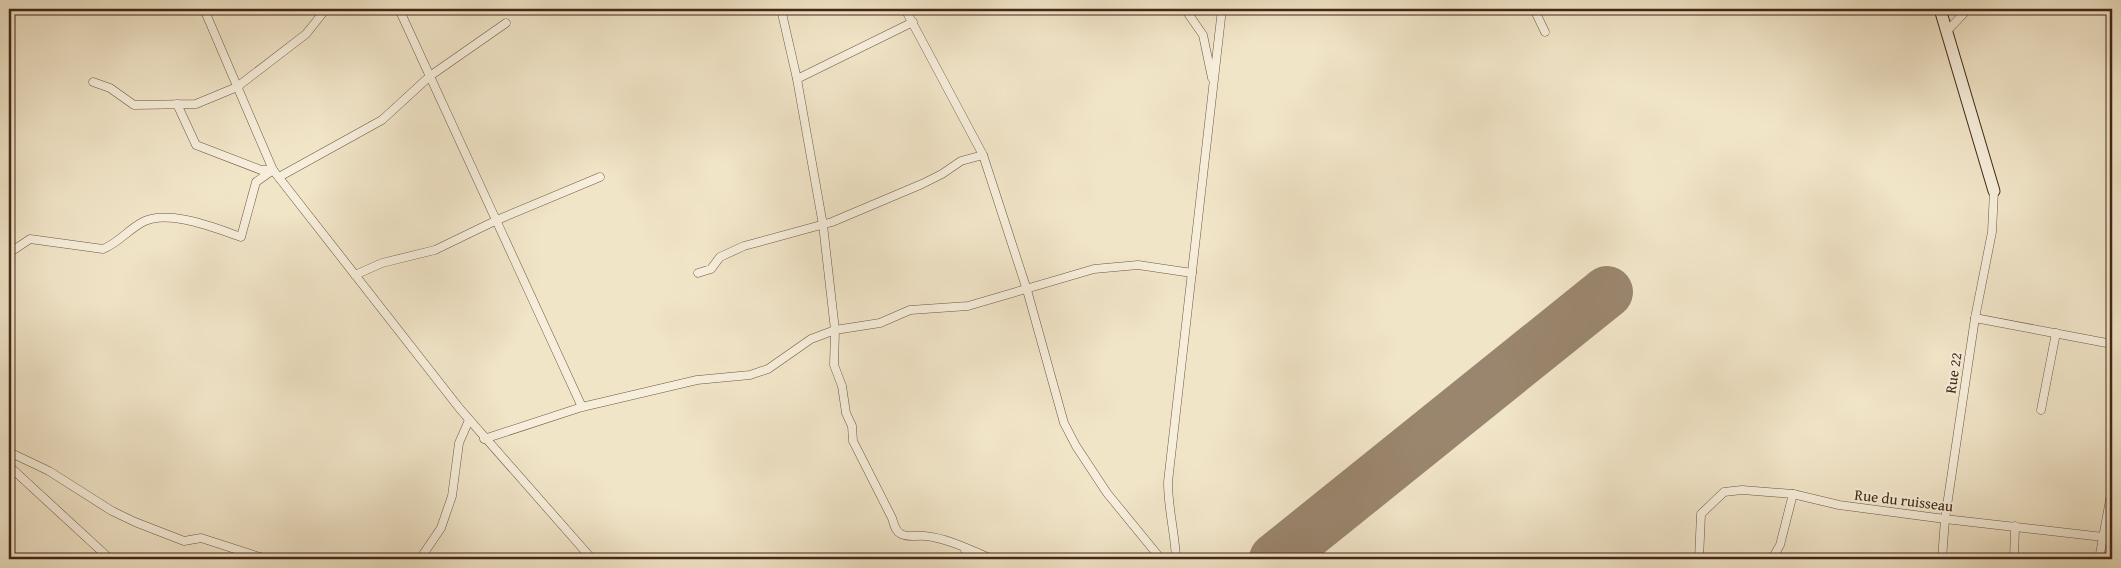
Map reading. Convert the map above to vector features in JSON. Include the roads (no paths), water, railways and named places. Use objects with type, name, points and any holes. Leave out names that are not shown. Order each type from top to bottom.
[{"type":"street","points":[[204,9],[273,170],[484,439],[590,558]]},
{"type":"street","points":[[93,82],[110,88],[134,106],[196,104],[237,87],[306,34],[326,9]]},
{"type":"street","points":[[399,9],[582,407]]},
{"type":"street","points":[[780,9],[797,79],[823,225],[835,330],[834,365],[842,386],[846,413],[852,426],[853,441],[892,518],[896,530],[901,534],[925,536],[962,547],[992,559]]},
{"type":"street","points":[[905,9],[914,22],[984,154],[1027,290],[1064,423],[1076,446],[1107,493],[1161,559]]},
{"type":"street","points":[[1185,9],[1203,36],[1213,85]]},
{"type":"street","points":[[1176,559],[1175,536],[1168,500],[1168,482],[1222,9]]},
{"type":"street","points":[[1534,9],[1545,32]]},
{"type":"street","points":[[1940,9],[1994,191]]},
{"type":"street","points":[[1947,31],[1968,9]]},
{"type":"street","points":[[797,79],[914,22]]},
{"type":"street","points":[[279,177],[382,120],[430,76],[506,23]]},
{"type":"street","points":[[177,104],[196,145],[261,170],[273,170]]},
{"type":"street","points":[[698,273],[711,269],[720,257],[744,246],[823,225],[922,184],[942,174],[960,161],[984,154]]},
{"type":"street","points":[[9,253],[30,239],[103,249],[113,245],[142,222],[167,218],[200,223],[241,237],[256,182],[273,170]]},
{"type":"street","points":[[355,275],[382,263],[435,250],[497,220],[600,177]]},
{"type":"street","name":"Rue 22","points":[[1942,559],[1945,519],[1975,318],[1992,232],[1994,191]]},
{"type":"street","points":[[484,439],[582,407],[697,380],[750,375],[768,369],[811,339],[835,330],[880,323],[910,310],[968,306],[1094,269],[1138,264],[1192,273]]},
{"type":"street","points":[[1975,318],[2112,344]]},
{"type":"street","points":[[2041,410],[2056,333]]},
{"type":"street","points":[[420,559],[441,528],[452,496],[459,443],[469,420]]},
{"type":"street","points":[[9,452],[49,471],[112,511],[135,522],[184,541],[201,538],[266,559]]},
{"type":"street","points":[[9,466],[110,559]]},
{"type":"street","points":[[2099,559],[2112,489]]},
{"type":"street","name":"Rue du ruisseau","points":[[1699,559],[1701,514],[1724,492],[1742,490],[1793,494],[1839,505],[1945,519],[2112,538]]},
{"type":"street","points":[[1772,559],[1780,545],[1793,494]]},
{"type":"street","points":[[2014,559],[2015,526]]},
{"type":"street","points":[[962,547],[975,559]]}]
